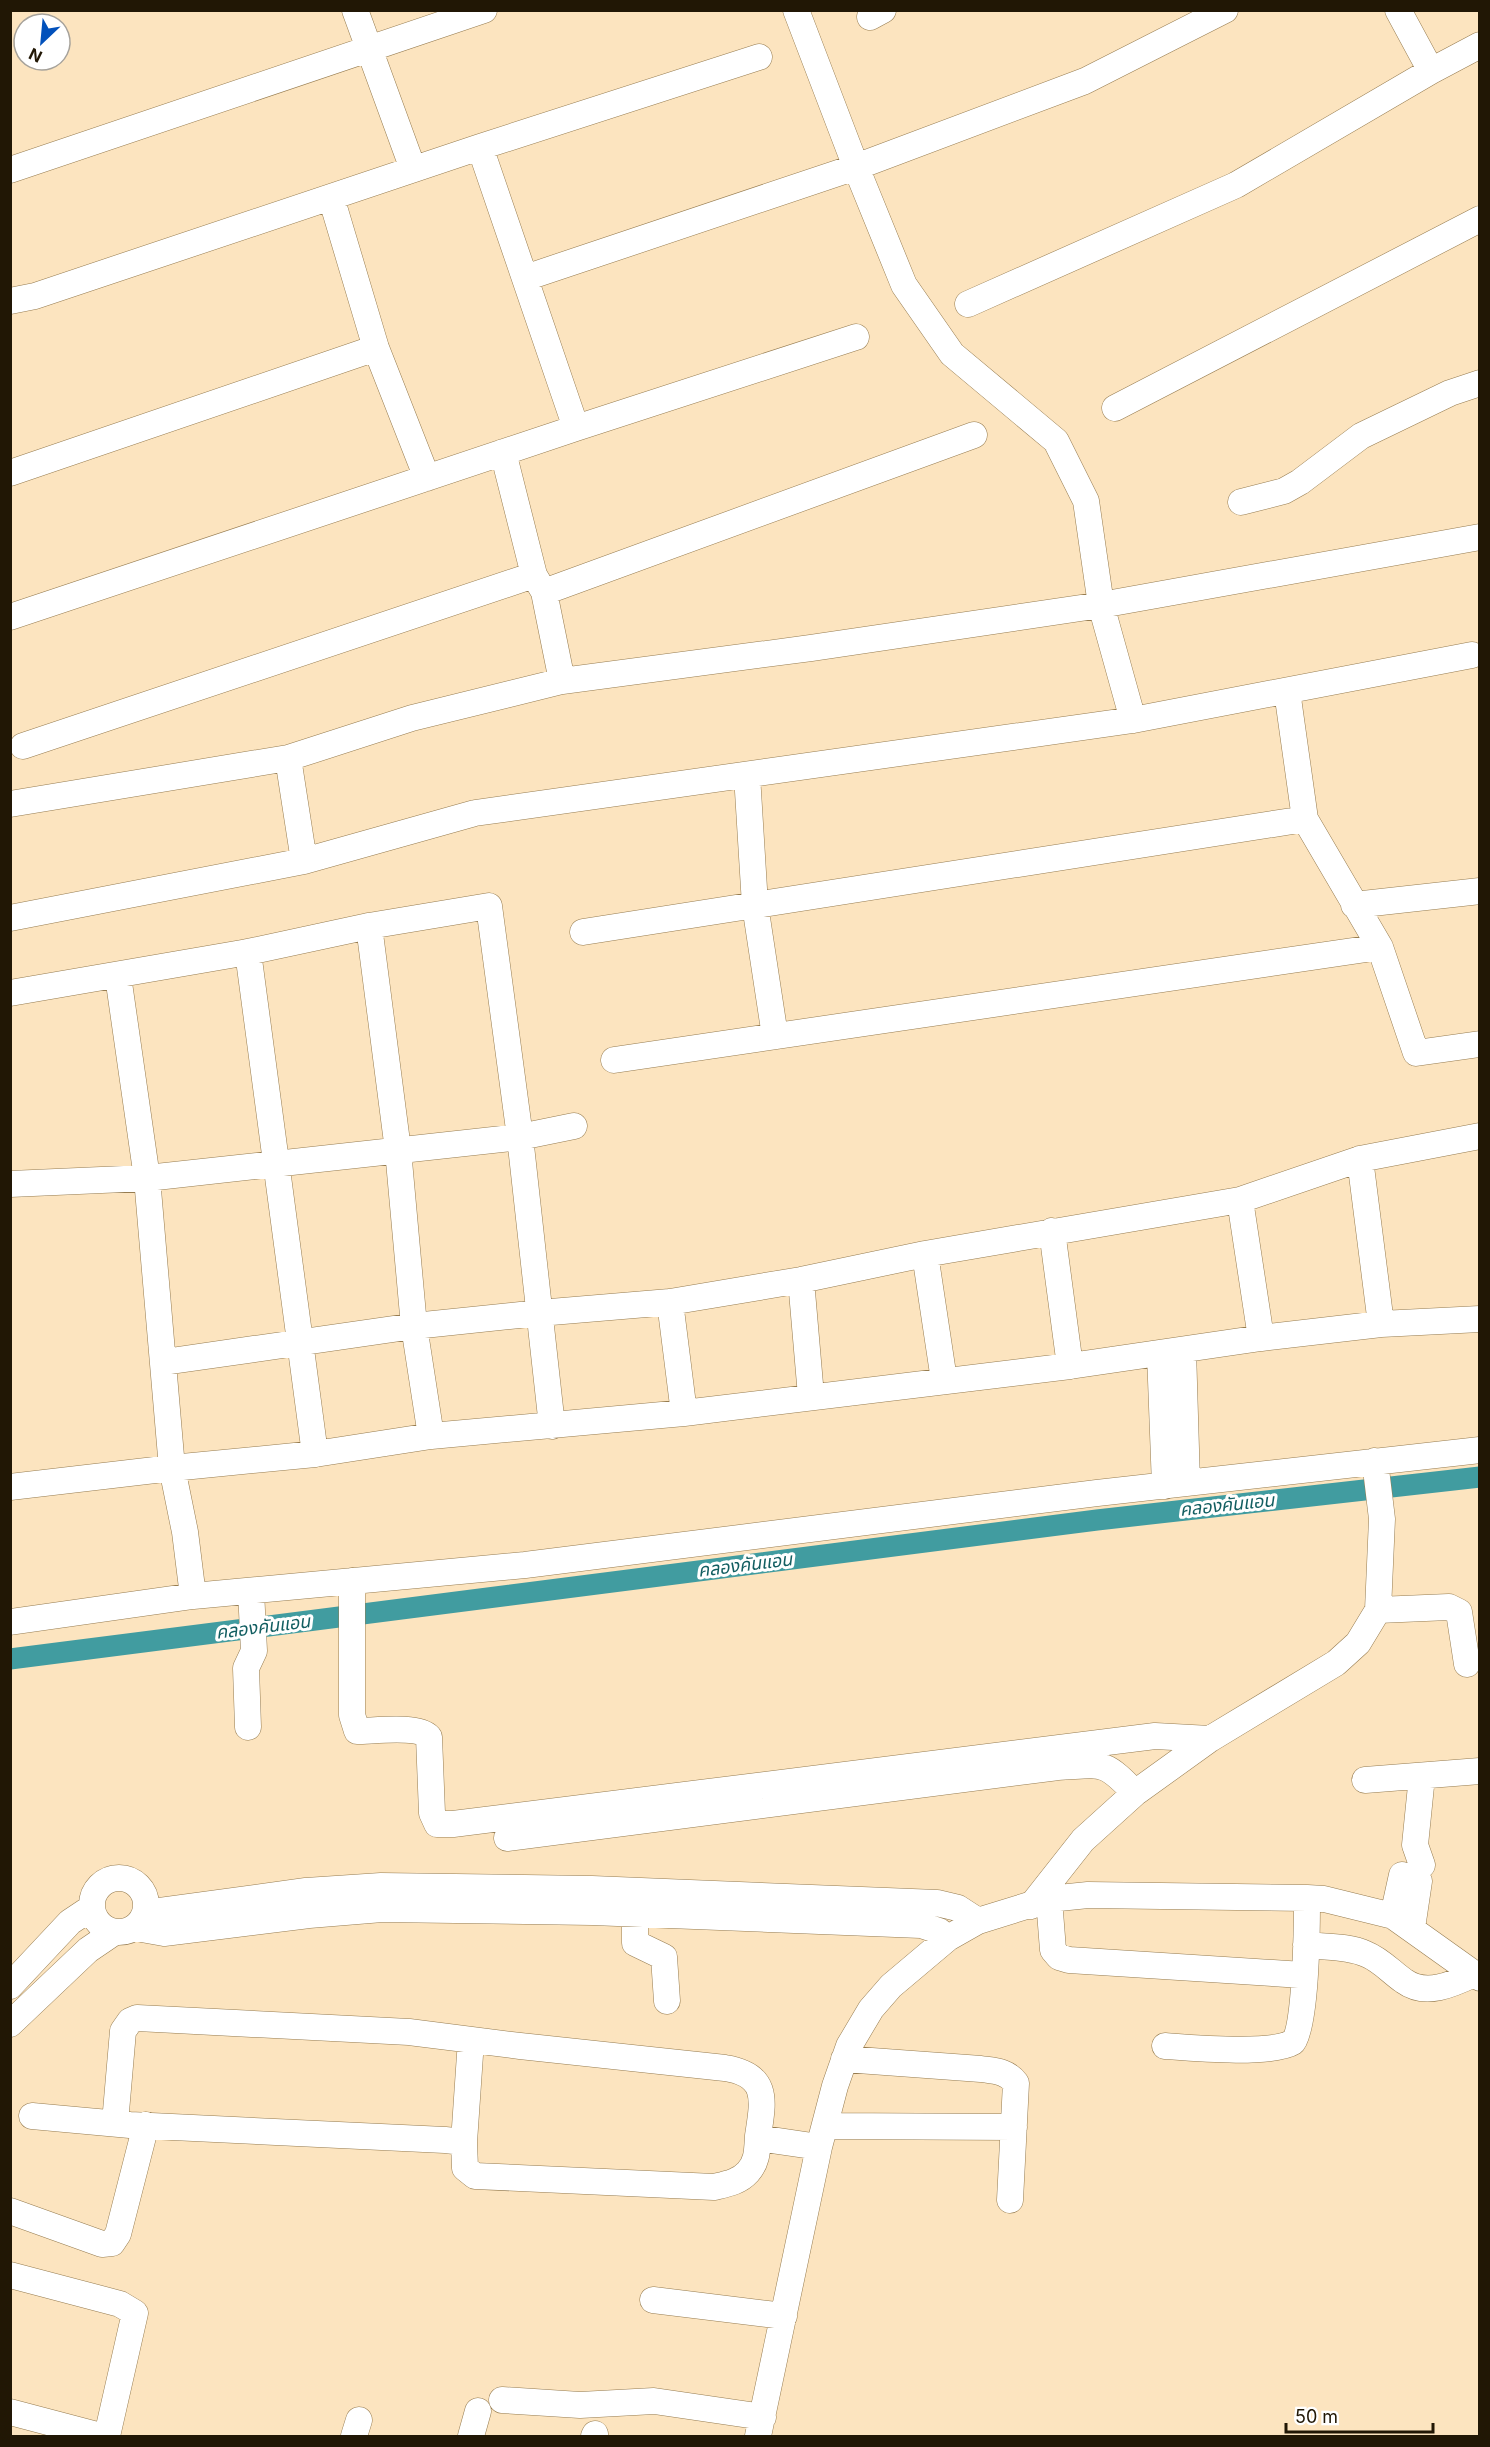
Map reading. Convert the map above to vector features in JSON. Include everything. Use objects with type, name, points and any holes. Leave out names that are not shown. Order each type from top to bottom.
[{"type":"street","points":[[355,10],[413,170]]},
{"type":"street","points":[[10,170],[484,10]]},
{"type":"street","points":[[796,10],[904,285],[952,354],[1056,441],[1086,501],[1101,605],[1133,720]]},
{"type":"street","points":[[525,278],[856,167],[1085,81],[1225,10]]},
{"type":"street","points":[[1398,10],[1431,71]]},
{"type":"street","points":[[968,304],[1236,185],[1479,45]]},
{"type":"street","points":[[10,301],[35,296],[480,147],[759,57]]},
{"type":"street","points":[[480,147],[576,428]]},
{"type":"street","points":[[331,197],[376,348],[427,478]]},
{"type":"street","points":[[1115,408],[1479,219]]},
{"type":"street","points":[[10,617],[856,337]]},
{"type":"street","points":[[10,473],[376,348]]},
{"type":"street","points":[[1241,502],[1284,491],[1300,482],[1360,436],[1449,393],[1479,383]]},
{"type":"street","points":[[23,746],[539,584],[974,435]]},
{"type":"street","points":[[503,452],[539,584],[562,681]]},
{"type":"street","points":[[10,804],[288,758],[412,718],[562,681],[811,648],[1101,605],[1479,537]]},
{"type":"street","points":[[10,918],[304,861],[474,813],[1133,720],[1472,655]]},
{"type":"street","points":[[1287,691],[1305,819],[1380,947],[1416,1053],[1479,1044]]},
{"type":"street","points":[[288,758],[304,861]]},
{"type":"street","points":[[747,775],[755,905],[775,1036]]},
{"type":"street","points":[[583,932],[1305,819]]},
{"type":"street","points":[[1354,905],[1479,891]]},
{"type":"street","points":[[10,993],[118,976],[249,952],[369,926],[489,906],[520,1137],[552,1426]]},
{"type":"street","points":[[369,926],[398,1150],[414,1326],[431,1436]]},
{"type":"street","points":[[614,1060],[1380,947]]},
{"type":"street","points":[[249,952],[315,1454]]},
{"type":"street","points":[[118,976],[147,1178],[172,1468],[185,1532],[193,1596]]},
{"type":"street","points":[[10,1184],[147,1178],[276,1165],[520,1137],[574,1125]]},
{"type":"street","points":[[164,1362],[414,1326],[539,1312],[670,1302],[801,1280],[1052,1231],[1240,1200],[1360,1159],[1479,1136]]},
{"type":"street","points":[[1360,1159],[1381,1324]]},
{"type":"street","points":[[1240,1200],[1261,1338]]},
{"type":"street","points":[[1052,1231],[1070,1366]]},
{"type":"street","points":[[926,1254],[944,1380]]},
{"type":"street","points":[[801,1280],[811,1396]]},
{"type":"street","points":[[670,1302],[684,1413]]},
{"type":"street","points":[[10,1487],[315,1454],[431,1436],[684,1413],[1070,1366],[1261,1338],[1381,1324],[1479,1319]]},
{"type":"street","points":[[1172,1352],[1176,1484]]},
{"type":"street","points":[[10,1622],[193,1596],[252,1598],[352,1592],[537,1564],[1176,1484],[1376,1467],[1479,1450]]},
{"type":"street","points":[[1304,1975],[1069,1960],[1059,1957],[1053,1950],[1040,1903],[1083,1840],[1135,1792],[1210,1739],[1336,1663],[1358,1643],[1378,1611],[1382,1519],[1376,1467]]},
{"type":"street","points":[[352,1592],[352,1715],[357,1731],[414,1730],[425,1733],[429,1737],[432,1813],[437,1824],[1144,1737],[1210,1739]]},
{"type":"street","points":[[248,1727],[246,1668],[254,1651],[252,1598]]},
{"type":"street","points":[[1378,1611],[1449,1607],[1456,1609],[1460,1612],[1467,1664]]},
{"type":"street","points":[[507,1838],[1058,1767],[1104,1765],[1135,1792]]},
{"type":"street","points":[[1365,1780],[1479,1771]]},
{"type":"street","points":[[1402,1922],[1413,1865],[1422,1776]]},
{"type":"street","points":[[10,2024],[88,1950],[131,1925],[146,1897],[132,1881],[119,1877],[111,1878],[101,1884],[94,1892],[91,1908],[100,1923],[131,1925],[306,1891],[381,1897],[937,1903],[958,1908],[978,1921]]},
{"type":"street","points":[[502,2400],[579,2405],[654,2401],[760,2427],[822,2136],[849,2046],[871,2009],[884,1993],[948,1938],[978,1921],[1040,1903],[1088,1895],[1324,1899],[1402,1922],[1477,1976]]},
{"type":"street","points":[[1165,2046],[1226,2050],[1260,2049],[1292,2043],[1301,2029],[1307,1898]]},
{"type":"street","points":[[592,1900],[635,1914],[921,1925],[939,1931],[948,1938]]},
{"type":"street","points":[[10,1986],[70,1922],[91,1908]]},
{"type":"street","points":[[635,1914],[635,1943],[664,1957],[667,2001]]},
{"type":"street","points":[[1306,1945],[1363,1952],[1380,1960],[1406,1983],[1424,1989],[1450,1986],[1477,1976]]},
{"type":"street","points":[[115,2124],[123,2031],[130,2021],[137,2018],[409,2032],[732,2070],[753,2080],[762,2092],[757,2156],[749,2171],[734,2182],[714,2187],[475,2176],[465,2168],[464,2142],[471,2040]]},
{"type":"street","points":[[844,2059],[1002,2072],[1016,2083],[1010,2200]]},
{"type":"street","points":[[32,2116],[115,2124],[406,2137],[464,2142]]},
{"type":"street","points":[[10,2211],[102,2244],[112,2243],[118,2234],[146,2125]]},
{"type":"street","points":[[758,2138],[1014,2127]]},
{"type":"street","points":[[10,2275],[120,2304],[135,2313],[107,2436]]},
{"type":"street","points":[[653,2300],[784,2316]]},
{"type":"street","points":[[471,2436],[478,2411]]},
{"type":"street","points":[[10,2412],[101,2436]]},
{"type":"waterway","name":"คลองคันแอน","points":[[10,1659],[1097,1520],[1480,1477]]}]
